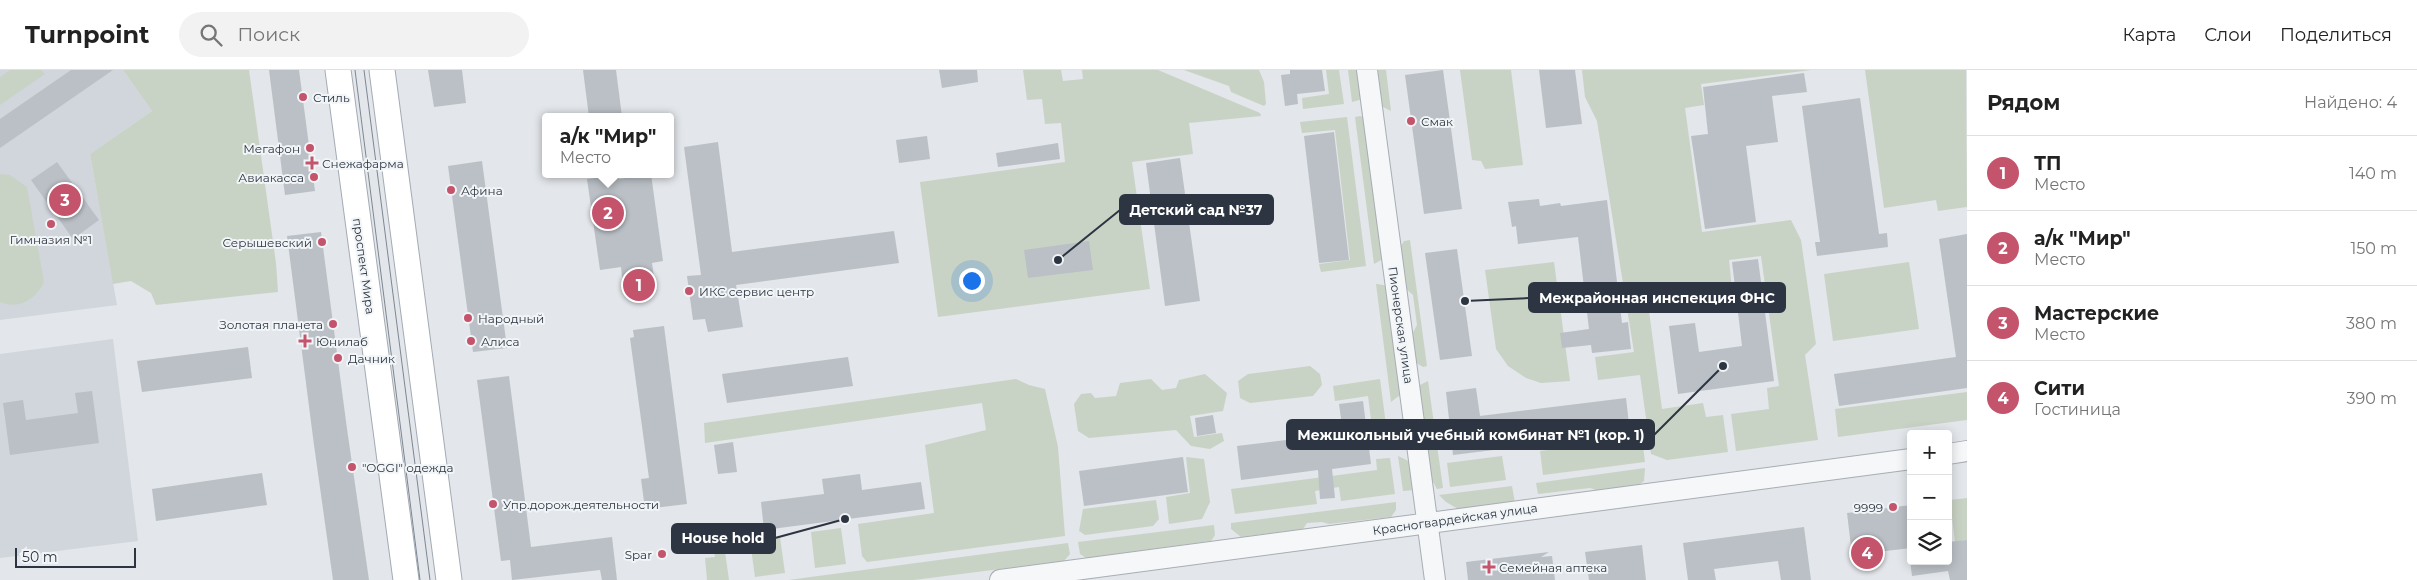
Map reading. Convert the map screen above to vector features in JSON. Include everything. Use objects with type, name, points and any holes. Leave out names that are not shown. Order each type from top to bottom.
[{"type":"main road","name":"проспект Мира","points":[[338,70],[406,580]]},
{"type":"main road","points":[[382,70],[449,580]]},
{"type":"street","name":"Пионерская улица","points":[[1367,70],[1435,580]]},
{"type":"street","points":[[1952,453],[1967,451]]},
{"type":"street","name":"Красногвардейская улица","points":[[1000,580],[1907,460]]},
{"type":"shaded area","name":"Гимназия №1","points":[[0,70],[123,70],[152,111],[90,154],[117,305],[0,320]]},
{"type":"shaded area","points":[[113,339],[138,541],[0,558],[0,354]]},
{"type":"green space","points":[[10,70],[41,70],[45,74],[0,105],[0,77]]},
{"type":"green space","points":[[123,70],[249,70],[276,263],[278,292],[156,305],[151,293],[131,281],[113,284],[90,154],[152,111]]},
{"type":"green space","points":[[1023,70],[1061,70],[1063,81],[1083,79],[1082,70],[1158,70],[1260,113],[1261,116],[1189,123],[1193,154],[1132,162],[1150,289],[938,317],[920,182],[1065,162],[1061,123],[1045,124],[1042,99],[1027,100]]},
{"type":"green space","points":[[1184,70],[1259,70],[1264,82],[1266,104],[1264,106],[1231,92],[1229,86]]},
{"type":"green space","points":[[1326,70],[1339,70],[1344,104],[1303,109],[1302,98],[1329,94]]},
{"type":"green space","points":[[1348,70],[1362,70],[1363,99],[1352,102]]},
{"type":"green space","points":[[1376,70],[1386,70],[1391,111],[1381,106]]},
{"type":"green space","points":[[1460,70],[1511,70],[1523,165],[1485,169],[1481,161],[1472,160]]},
{"type":"green space","points":[[1582,70],[1811,70],[1701,84],[1704,105],[1685,108],[1702,232],[1791,220],[1801,240],[1816,344],[1805,355],[1818,440],[1736,451],[1731,414],[1769,409],[1767,388],[1779,386],[1761,256],[1729,260],[1733,298],[1649,311],[1662,409],[1703,403],[1706,417],[1723,415],[1728,452],[1667,460],[1651,454],[1640,375],[1598,380],[1595,357],[1634,352],[1597,121],[1585,97]]},
{"type":"green space","points":[[1865,70],[1966,70],[1967,207],[1938,211],[1936,200],[1884,208]]},
{"type":"green space","points":[[1347,117],[1366,266],[1321,272],[1319,264],[1350,260],[1335,130],[1302,133],[1300,122]]},
{"type":"green space","points":[[1355,117],[1366,118],[1383,259],[1374,264]]},
{"type":"green space","points":[[0,174],[10,175],[27,187],[44,282],[32,298],[14,305],[0,302]]},
{"type":"green space","points":[[1410,240],[1427,366],[1423,367],[1413,361],[1410,338],[1417,325],[1413,295],[1404,287],[1399,249],[1404,241]]},
{"type":"green space","points":[[1554,262],[1570,381],[1541,383],[1526,378],[1508,366],[1496,349],[1485,270]]},
{"type":"green space","points":[[1909,262],[1919,329],[1833,341],[1824,274]]},
{"type":"green space","points":[[1376,284],[1390,286],[1404,392],[1391,402]]},
{"type":"green space","points":[[1310,366],[1320,374],[1322,385],[1313,396],[1250,403],[1240,398],[1238,381],[1248,374]]},
{"type":"green space","points":[[1205,374],[1227,393],[1223,411],[1190,416],[1194,437],[1222,433],[1224,441],[1210,449],[1191,446],[1176,430],[1089,438],[1078,431],[1074,404],[1081,394],[1091,393],[1095,398],[1116,396],[1120,383],[1151,379],[1162,390],[1176,388],[1179,380]]},
{"type":"green space","points":[[1016,379],[1045,389],[1058,447],[1065,536],[867,562],[862,556],[858,524],[934,513],[925,445],[986,430],[982,403],[705,443],[704,423]]},
{"type":"green space","points":[[1380,379],[1386,425],[1372,427],[1368,396],[1335,401],[1333,386]]},
{"type":"green space","points":[[1428,381],[1443,488],[1437,489],[1431,478],[1418,392],[1420,385]]},
{"type":"green space","points":[[1967,392],[1967,420],[1838,437],[1835,409]]},
{"type":"green space","points":[[1642,438],[1645,462],[1543,475],[1540,451]]},
{"type":"green space","points":[[1398,456],[1415,464],[1415,490],[1403,491]]},
{"type":"green space","points":[[1502,456],[1506,480],[1450,487],[1447,463]]},
{"type":"green space","points":[[1186,457],[1204,459],[1210,502],[1202,519],[1169,524],[1166,497],[1190,493]]},
{"type":"green space","points":[[1390,458],[1395,494],[1341,501],[1339,487],[1315,491],[1317,504],[1235,514],[1231,489],[1377,470],[1376,459]]},
{"type":"green space","points":[[1645,468],[1644,481],[1639,485],[1599,491],[1590,488],[1538,494],[1536,483]]},
{"type":"green space","points":[[1512,486],[1515,503],[1460,510],[1446,502],[1439,495]]},
{"type":"green space","points":[[1967,498],[1967,540],[1955,542],[1952,500]]},
{"type":"green space","points":[[1156,500],[1159,519],[1153,526],[1085,535],[1079,531],[1083,509]]},
{"type":"green space","points":[[1396,502],[1396,510],[1391,517],[1329,524],[1322,522],[1307,523],[1303,529],[1241,537],[1231,529],[1231,523]]},
{"type":"green space","points":[[1214,525],[1215,535],[1211,541],[1086,558],[1080,554],[1078,542]]},
{"type":"green space","points":[[841,528],[846,564],[815,568],[811,532]]},
{"type":"green space","points":[[722,530],[729,580],[707,580],[705,558],[715,557],[711,531]]},
{"type":"green space","points":[[780,537],[785,573],[755,577],[750,541]]},
{"type":"green space","points":[[1068,543],[1070,554],[1064,561],[914,580],[788,580]]},
{"type":"building","points":[[71,70],[113,70],[0,148],[0,119]]},
{"type":"building","points":[[269,70],[299,70],[315,191],[285,195]]},
{"type":"building","points":[[428,70],[462,70],[466,103],[434,107]]},
{"type":"building","points":[[583,70],[616,70],[621,113],[588,113]]},
{"type":"building","points":[[939,70],[977,70],[978,82],[942,88]]},
{"type":"building","points":[[1290,70],[1322,70],[1325,91],[1297,94],[1298,104],[1285,106],[1281,75],[1290,74]]},
{"type":"building","points":[[1443,70],[1462,209],[1424,214],[1405,75]]},
{"type":"building","points":[[1539,70],[1575,70],[1582,124],[1546,128]]},
{"type":"building","points":[[1804,73],[1807,92],[1772,96],[1778,142],[1746,146],[1756,222],[1705,229],[1691,136],[1708,134],[1703,87]]},
{"type":"building","points":[[1860,98],[1879,234],[1887,233],[1888,247],[1817,256],[1815,242],[1820,242],[1802,106]]},
{"type":"building","points":[[1334,132],[1349,260],[1319,263],[1304,136]]},
{"type":"building","points":[[927,136],[930,159],[899,163],[896,140]]},
{"type":"building","points":[[718,142],[732,252],[894,231],[899,263],[736,285],[743,327],[708,332],[705,319],[693,320],[687,276],[701,275],[684,147]]},
{"type":"building","points":[[1058,143],[1060,159],[998,167],[996,153]]},
{"type":"building","points":[[1180,158],[1200,301],[1165,306],[1146,163]]},
{"type":"building","points":[[482,161],[507,348],[473,352],[448,166]]},
{"type":"building","points":[[57,162],[99,220],[73,239],[31,180]]},
{"type":"building","points":[[652,178],[663,261],[652,263],[656,291],[624,295],[621,267],[600,270],[587,179]]},
{"type":"building","points":[[1539,199],[1540,206],[1560,203],[1561,206],[1607,200],[1622,323],[1628,322],[1631,349],[1592,353],[1591,345],[1562,348],[1560,333],[1589,329],[1578,237],[1518,244],[1516,226],[1512,227],[1508,202]]},
{"type":"building","points":[[321,232],[369,580],[333,580],[314,445],[287,236]]},
{"type":"building","points":[[1967,234],[1967,388],[1839,406],[1834,374],[1956,357],[1939,239]]},
{"type":"building","points":[[1089,241],[1093,270],[1028,278],[1024,250]]},
{"type":"building","points":[[1457,249],[1472,356],[1440,360],[1425,253]]},
{"type":"building","points":[[1758,259],[1774,381],[1678,394],[1669,326],[1695,323],[1699,352],[1742,346],[1732,262]]},
{"type":"building","points":[[664,326],[687,504],[645,509],[641,479],[649,478],[630,338],[634,337],[633,330]]},
{"type":"building","points":[[248,347],[252,378],[142,392],[137,361]]},
{"type":"building","points":[[848,357],[853,386],[727,403],[722,374]]},
{"type":"building","points":[[509,376],[531,547],[612,537],[617,580],[602,580],[600,570],[512,580],[510,560],[501,561],[477,380]]},
{"type":"building","points":[[1476,388],[1480,416],[1626,398],[1630,433],[1453,455],[1446,392]]},
{"type":"building","points":[[92,391],[99,443],[10,455],[3,403],[23,400],[26,420],[78,413],[75,393]]},
{"type":"building","points":[[1363,401],[1371,464],[1332,469],[1335,498],[1320,499],[1318,470],[1241,480],[1237,446],[1343,433],[1339,404]]},
{"type":"building","points":[[1213,415],[1216,433],[1197,436],[1195,418]]},
{"type":"building","points":[[733,442],[737,472],[718,474],[714,445]]},
{"type":"building","points":[[1183,457],[1188,492],[1084,506],[1079,471]]},
{"type":"building","points":[[262,473],[267,505],[156,521],[152,489]]},
{"type":"building","points":[[860,474],[862,490],[921,482],[925,509],[764,530],[761,502],[824,494],[822,479]]},
{"type":"building","points":[[1907,506],[1907,548],[1852,555],[1847,513]]},
{"type":"building","points":[[1804,527],[1811,580],[1781,580],[1778,561],[1714,569],[1716,580],[1688,580],[1683,543]]},
{"type":"building","points":[[1967,540],[1967,580],[1950,580],[1948,571],[1912,576],[1911,565],[1952,565],[1952,542]]},
{"type":"building","points":[[1642,545],[1646,580],[1589,580],[1585,552]]},
{"type":"building","points":[[1549,552],[1541,557],[1552,556],[1555,580],[1468,580],[1466,562]]},
{"type":"tram line","points":[[355,70],[420,580]]},
{"type":"tram line","points":[[364,70],[430,580]]},
{"type":"place","name":"Стиль","points":[[303,97]]},
{"type":"place","name":"Смак","points":[[1411,121]]},
{"type":"place","name":"Мегафон","points":[[310,148]]},
{"type":"place","name":"Снежафарма","points":[[312,163]]},
{"type":"place","name":"Авиакасса","points":[[314,177]]},
{"type":"place","name":"Афина","points":[[451,190]]},
{"type":"place","name":"Мастерские","points":[[65,200]]},
{"type":"place","name":"а/к \"Мир\"","points":[[608,213]]},
{"type":"place","name":"Гимназия №1","points":[[51,224]]},
{"type":"place","name":"Серышевский","points":[[322,242]]},
{"type":"place","name":"Детский сад №37","points":[[1058,260]]},
{"type":"place","name":"ТП","points":[[639,285]]},
{"type":"place","name":"ИКС сервис центр","points":[[689,291]]},
{"type":"place","name":"Межрайонная инспекция ФНС","points":[[1465,301]]},
{"type":"place","name":"Народный","points":[[468,318]]},
{"type":"place","name":"Золотая планета","points":[[333,324]]},
{"type":"place","name":"Юнилаб","points":[[305,341]]},
{"type":"place","name":"Алиса","points":[[471,341]]},
{"type":"place","name":"Дачник","points":[[338,358]]},
{"type":"place","name":"Межшкольный учебный комбинат №1 (кор. 1)","points":[[1723,366]]},
{"type":"place","name":"\"OGGI\" одежда","points":[[352,467]]},
{"type":"place","name":"Упр.дорож.деятельности","points":[[493,504]]},
{"type":"place","name":"9999","points":[[1893,507]]},
{"type":"place","name":"House hold","points":[[845,519]]},
{"type":"place","name":"Сити","points":[[1867,553]]},
{"type":"place","name":"Spar","points":[[662,554]]},
{"type":"place","name":"Семейная аптека","points":[[1489,567]]}]
